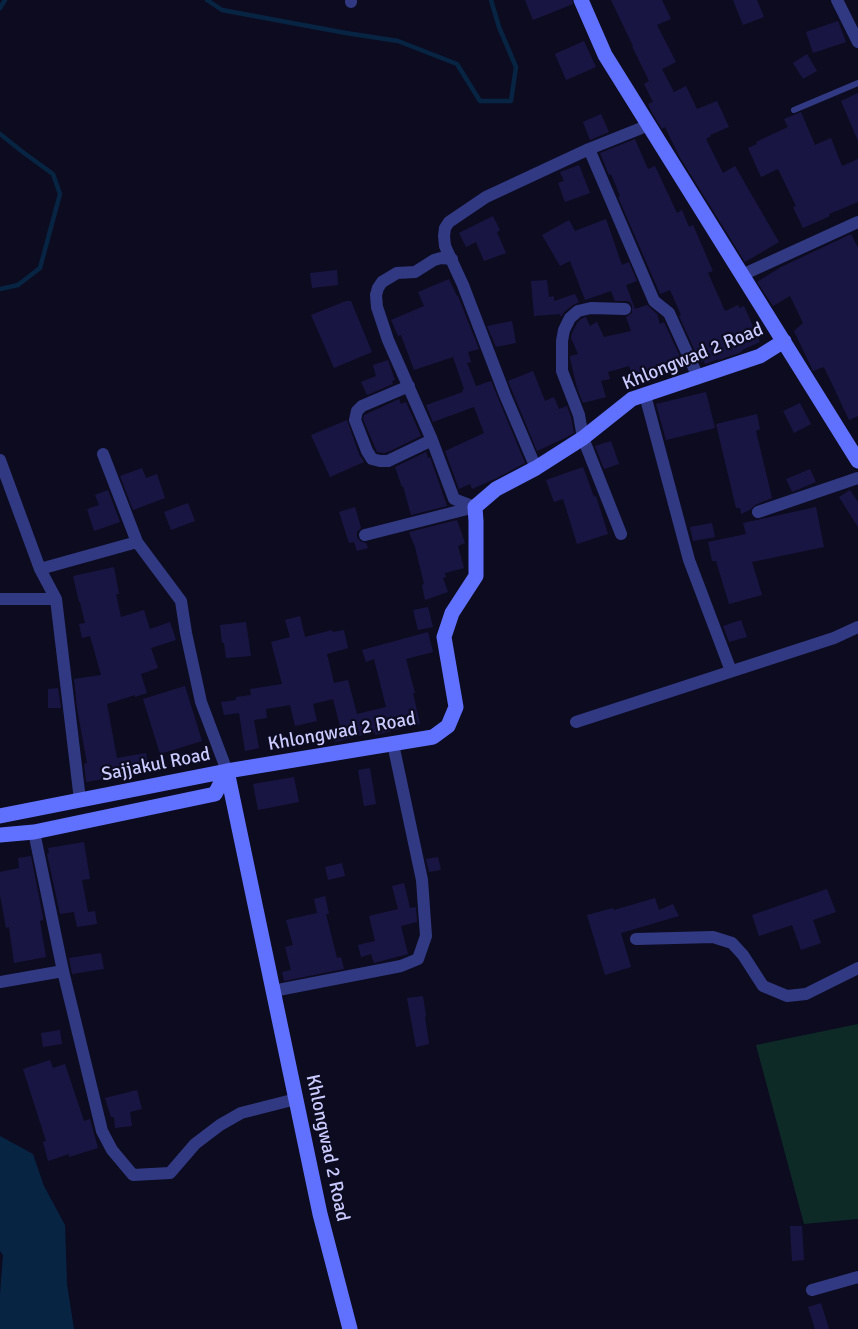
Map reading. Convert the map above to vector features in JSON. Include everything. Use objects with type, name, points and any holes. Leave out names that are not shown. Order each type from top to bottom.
[{"type":"street","points":[[581,0],[605,54],[858,461]]},
{"type":"street","points":[[837,0],[858,42]]},
{"type":"street","points":[[536,468],[505,395],[463,284],[445,246],[445,228],[449,222],[486,197],[589,149],[649,125]]},
{"type":"street","points":[[589,149],[654,301],[669,313],[698,377]]},
{"type":"street","points":[[742,275],[856,226]]},
{"type":"street","points":[[452,259],[441,258],[434,260],[415,272],[397,273],[382,282],[376,295],[377,307],[388,340],[432,440],[454,499],[475,508]]},
{"type":"street","points":[[621,534],[584,438],[579,414],[562,371],[562,341],[564,330],[570,318],[578,311],[591,308],[625,309]]},
{"type":"street","name":"Khlongwad 2 Road","points":[[350,1329],[320,1214],[227,771],[433,737],[448,726],[456,707],[444,637],[452,613],[476,576],[475,508],[496,489],[536,468],[584,438],[632,399],[760,356],[784,340]]},
{"type":"street","points":[[409,386],[362,406],[357,411],[354,420],[367,452],[372,459],[388,461],[432,440]]},
{"type":"street","points":[[645,394],[689,560],[731,671]]},
{"type":"street","points":[[103,454],[137,542],[181,601],[201,702],[227,771]]},
{"type":"street","points":[[0,460],[40,569],[56,599],[80,800]]},
{"type":"street","points":[[758,512],[858,478]]},
{"type":"street","points":[[365,536],[475,508]]},
{"type":"street","points":[[40,569],[137,542]]},
{"type":"street","points":[[0,599],[56,599]]},
{"type":"street","points":[[576,722],[834,638],[858,627]]},
{"type":"street","points":[[273,991],[401,966],[418,959],[426,936],[422,880],[393,744]]},
{"type":"street","name":"Sajjakul Road","points":[[0,816],[227,771]]},
{"type":"street","name":"Sajjakul Road","points":[[0,835],[34,832],[215,794],[227,771]]},
{"type":"street","points":[[34,832],[63,971],[102,1131],[112,1150],[133,1175],[170,1173],[195,1144],[227,1121],[241,1113],[296,1099]]},
{"type":"street","points":[[636,939],[713,937],[732,943],[743,955],[763,986],[787,996],[806,994],[858,968]]},
{"type":"street","points":[[0,982],[63,971]]},
{"type":"street","points":[[812,1290],[858,1278]]},
{"type":"lane","points":[[794,110],[858,83]]},
{"type":"green space","points":[[858,1024],[858,1219],[804,1224],[756,1045]]},
{"type":"water","points":[[0,1136],[33,1154],[44,1186],[65,1225],[67,1284],[74,1329],[0,1329],[3,1255],[0,1251]]},
{"type":"building","points":[[525,0],[572,0],[573,4],[533,20]]},
{"type":"building","points":[[611,0],[662,0],[671,19],[657,25],[676,62],[662,69],[674,92],[686,86],[697,109],[717,101],[729,127],[710,135],[706,139],[723,173],[735,166],[779,242],[745,262],[679,156],[665,127],[662,129],[651,111],[648,104],[653,102],[644,84],[649,81]]},
{"type":"building","points":[[733,0],[757,0],[764,17],[743,25]]},
{"type":"building","points":[[838,21],[846,42],[813,53],[806,32]]},
{"type":"building","points":[[584,41],[596,67],[566,80],[555,54]]},
{"type":"building","points":[[807,54],[817,71],[803,79],[793,63]]},
{"type":"building","points":[[858,93],[858,141],[841,101]]},
{"type":"building","points":[[801,112],[815,145],[831,138],[842,166],[858,159],[858,202],[829,214],[830,216],[803,228],[793,207],[796,206],[778,169],[761,177],[748,148],[757,144],[756,142],[788,127],[784,119]]},
{"type":"building","points":[[601,114],[609,132],[590,140],[583,122]]},
{"type":"building","points":[[635,139],[648,169],[655,166],[677,213],[682,210],[689,227],[693,225],[713,271],[708,273],[725,311],[738,305],[740,308],[744,306],[760,342],[739,353],[719,360],[705,364],[704,361],[700,362],[679,316],[681,315],[670,290],[660,294],[618,197],[620,196],[611,174],[609,175],[600,153]]},
{"type":"building","points":[[579,165],[590,193],[565,202],[558,183],[564,181],[560,172]]},
{"type":"building","points":[[493,216],[500,230],[497,232],[506,253],[484,261],[476,242],[466,247],[459,233]]},
{"type":"building","points":[[606,219],[622,265],[629,262],[637,281],[626,285],[635,309],[647,305],[657,314],[660,324],[664,322],[684,365],[680,366],[678,363],[660,371],[662,376],[635,384],[629,366],[608,372],[610,379],[601,381],[606,397],[583,403],[577,388],[570,358],[570,356],[578,354],[571,338],[577,323],[586,317],[590,326],[597,322],[604,337],[631,331],[626,317],[632,313],[632,306],[630,302],[615,301],[611,291],[585,300],[570,261],[560,266],[542,235],[569,220],[575,231]]},
{"type":"building","points":[[851,234],[858,248],[858,416],[849,420],[824,367],[813,371],[794,331],[803,323],[790,296],[773,306],[757,282],[781,267]]},
{"type":"building","points":[[337,270],[338,285],[312,288],[310,273]]},
{"type":"building","points":[[449,279],[458,296],[479,349],[468,352],[471,362],[467,363],[476,386],[491,381],[525,463],[472,489],[470,484],[459,489],[445,451],[484,433],[474,407],[433,422],[426,405],[463,392],[462,390],[464,389],[453,357],[414,370],[401,335],[398,336],[391,320],[424,306],[418,292]]},
{"type":"building","points":[[547,280],[549,297],[554,296],[554,301],[575,294],[579,302],[564,312],[561,317],[560,314],[534,316],[531,281]]},
{"type":"building","points":[[346,301],[351,301],[372,352],[334,368],[311,315]]},
{"type":"building","points":[[512,321],[516,343],[496,347],[487,326]]},
{"type":"building","points":[[388,360],[395,380],[392,381],[393,384],[367,395],[361,382],[376,376],[373,365]]},
{"type":"building","points":[[533,371],[545,401],[554,397],[559,409],[567,406],[574,433],[537,451],[508,381]]},
{"type":"building","points":[[706,392],[715,428],[666,440],[656,404]]},
{"type":"building","points":[[399,399],[401,404],[406,402],[421,436],[390,451],[384,453],[377,452],[363,419],[364,415]]},
{"type":"building","points":[[800,403],[811,424],[794,433],[783,411]]},
{"type":"building","points":[[757,414],[760,429],[756,431],[772,498],[755,505],[750,510],[741,514],[740,508],[736,508],[716,424]]},
{"type":"building","points":[[347,420],[359,454],[364,462],[330,477],[311,435]]},
{"type":"building","points":[[611,441],[619,464],[604,469],[595,446]]},
{"type":"building","points":[[426,452],[428,458],[430,457],[447,506],[411,515],[403,486],[395,467]]},
{"type":"building","points":[[583,467],[594,497],[596,496],[608,534],[577,544],[563,499],[554,502],[546,480]]},
{"type":"building","points":[[142,468],[146,478],[157,474],[165,498],[133,510],[120,476]]},
{"type":"building","points":[[810,469],[816,482],[792,492],[786,479]]},
{"type":"building","points":[[108,490],[120,522],[94,531],[87,509],[99,505],[95,495]]},
{"type":"building","points":[[850,490],[858,502],[858,527],[839,497]]},
{"type":"building","points":[[188,503],[195,521],[171,530],[164,512]]},
{"type":"building","points":[[355,507],[361,528],[357,532],[357,537],[360,541],[366,543],[368,548],[357,551],[354,542],[349,543],[339,512]]},
{"type":"building","points":[[816,507],[824,547],[752,562],[762,595],[729,604],[716,561],[712,561],[708,542],[746,534],[743,523]]},
{"type":"building","points":[[457,520],[465,543],[458,546],[464,568],[445,573],[446,577],[443,578],[448,592],[425,600],[422,585],[424,584],[415,547],[409,532]]},
{"type":"building","points":[[712,523],[715,537],[693,541],[690,527]]},
{"type":"building","points":[[114,567],[119,594],[116,594],[121,617],[144,610],[150,629],[170,622],[176,640],[151,648],[158,668],[141,674],[147,693],[107,704],[117,758],[146,753],[149,771],[86,782],[84,764],[87,763],[74,679],[101,675],[90,636],[82,638],[79,624],[85,623],[73,576]]},
{"type":"building","points":[[428,607],[433,627],[418,630],[413,610]]},
{"type":"building","points":[[300,616],[305,637],[332,630],[333,632],[344,630],[348,648],[327,654],[334,683],[348,680],[357,714],[386,707],[374,659],[366,662],[362,650],[428,632],[433,652],[406,659],[415,693],[413,693],[420,724],[335,742],[331,728],[340,726],[333,699],[313,704],[317,721],[295,726],[290,705],[266,709],[267,718],[254,720],[259,748],[245,751],[239,713],[224,715],[221,702],[251,695],[250,689],[282,684],[271,642],[290,637],[285,620]]},
{"type":"building","points":[[741,620],[747,637],[729,642],[723,626]]},
{"type":"building","points":[[246,622],[251,656],[226,658],[220,625]]},
{"type":"building","points":[[185,686],[202,741],[160,754],[143,699]]},
{"type":"building","points":[[58,688],[61,708],[48,708],[48,689]]},
{"type":"building","points":[[370,768],[376,804],[364,806],[358,770]]},
{"type":"building","points":[[294,777],[299,802],[258,810],[253,784]]},
{"type":"building","points":[[84,842],[90,879],[82,880],[88,912],[95,911],[97,924],[77,927],[74,912],[60,914],[47,854],[49,853],[48,848]]},
{"type":"building","points":[[31,856],[43,917],[43,920],[40,921],[46,957],[14,963],[9,927],[6,928],[0,895],[0,872],[19,868],[18,858]]},
{"type":"building","points":[[438,857],[441,870],[429,872],[426,859]]},
{"type":"building","points":[[342,863],[345,876],[328,880],[325,867]]},
{"type":"building","points":[[404,883],[410,908],[416,907],[417,922],[401,926],[408,954],[374,963],[371,954],[361,957],[358,945],[375,941],[369,916],[398,909],[392,886]]},
{"type":"building","points":[[827,889],[836,912],[813,920],[821,943],[801,950],[792,925],[759,936],[752,915]]},
{"type":"building","points":[[325,896],[329,914],[326,914],[337,958],[341,957],[344,969],[284,981],[282,972],[291,970],[285,947],[293,945],[286,920],[317,913],[314,899]]},
{"type":"building","points":[[655,898],[659,910],[673,904],[679,916],[621,933],[631,967],[605,975],[587,915],[613,908],[614,910]]},
{"type":"building","points":[[101,953],[104,969],[72,974],[69,958]]},
{"type":"building","points":[[423,996],[429,1044],[416,1047],[407,998]]},
{"type":"building","points":[[60,1030],[62,1044],[43,1047],[41,1033]]},
{"type":"building","points":[[50,1060],[53,1068],[65,1064],[84,1121],[90,1119],[98,1148],[48,1161],[43,1142],[46,1141],[23,1069]]},
{"type":"building","points":[[137,1090],[142,1109],[130,1112],[132,1126],[115,1128],[114,1117],[111,1117],[105,1098]]},
{"type":"building","points":[[790,1226],[802,1226],[804,1260],[792,1261]]},
{"type":"building","points":[[821,1303],[829,1329],[815,1329],[808,1307]]},
{"type":"waterway","points":[[0,8],[5,0]]},
{"type":"waterway","points":[[207,0],[222,10],[398,41],[457,64],[480,101],[511,101],[516,67],[499,27],[491,0]]},
{"type":"waterway","points":[[0,134],[53,174],[60,194],[40,268],[18,285],[0,289]]}]
